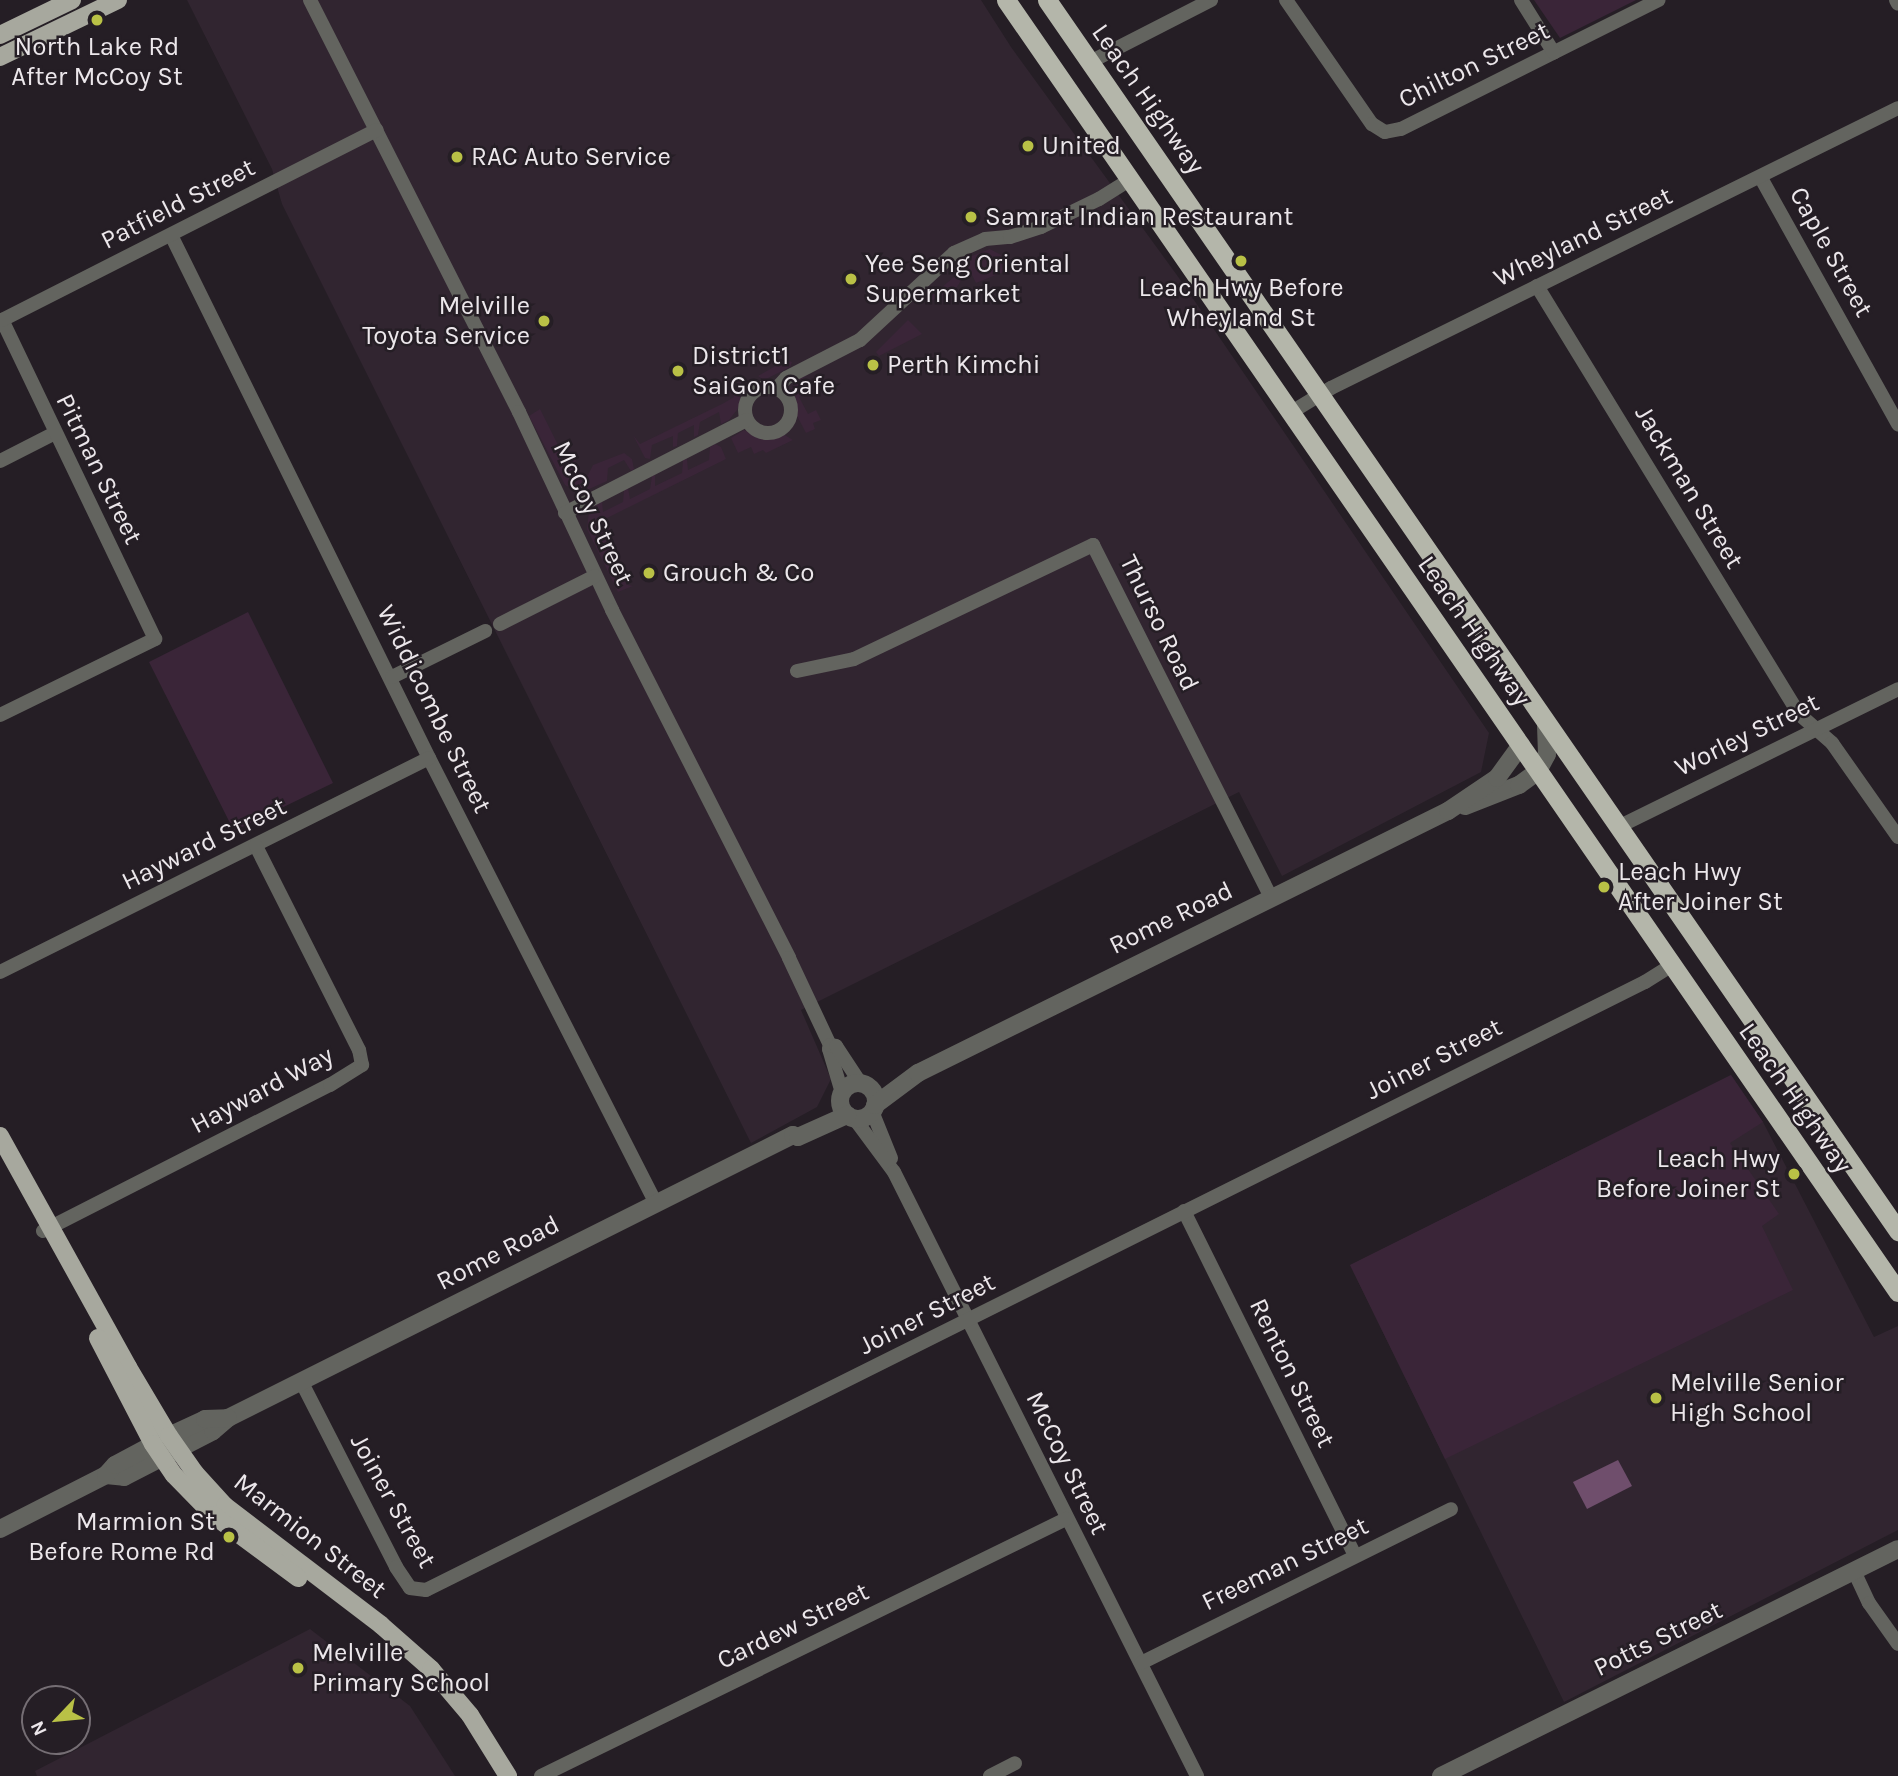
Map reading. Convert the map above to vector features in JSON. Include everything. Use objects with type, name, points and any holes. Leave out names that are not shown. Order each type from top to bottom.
[{"type":"highway","name":"Leach Highway","points":[[1006,0],[1898,1292]]},
{"type":"highway","name":"Leach Highway","points":[[1047,0],[1898,1231]]},
{"type":"main road","points":[[0,35],[72,0]]},
{"type":"main road","points":[[0,57],[118,0]]},
{"type":"main road","name":"Marmion Street","points":[[0,1136],[47,1228]]},
{"type":"main road","name":"Marmion Street","points":[[0,1155],[86,1295],[165,1447],[213,1515],[407,1660],[465,1726],[496,1776]]},
{"type":"main road","name":"Marmion Street","points":[[165,1447],[225,1506],[381,1625],[431,1669],[470,1715],[508,1776]]},
{"type":"street","points":[[1090,62],[1211,0]]},
{"type":"street","name":"Chilton Street","points":[[1286,0],[1372,124],[1385,132],[1401,129],[1659,0]]},
{"type":"street","points":[[1521,0],[1554,53]]},
{"type":"street","name":"McCoy Street","points":[[309,1],[519,412],[595,576],[831,1045],[829,1049],[841,1095]]},
{"type":"street","name":"Wheyland Street","points":[[1290,413],[1320,394],[1898,108]]},
{"type":"street","name":"Patfield Street","points":[[2,320],[377,130]]},
{"type":"street","name":"Caple Street","points":[[1761,178],[1898,424]]},
{"type":"street","points":[[777,388],[786,378],[860,340],[954,253],[985,239],[1010,237],[1041,227],[1099,199],[1130,180]]},
{"type":"street","name":"Widdicombe Street","points":[[171,235],[392,677],[429,758],[656,1203]]},
{"type":"street","name":"Jackman Street","points":[[1537,286],[1799,714],[1832,743],[1898,837]]},
{"type":"street","name":"Pitman Street","points":[[0,715],[155,639],[2,320]]},
{"type":"street","points":[[761,387],[777,388],[787,397],[791,411],[782,429],[762,433],[747,420],[744,407],[750,394],[761,387]]},
{"type":"street","points":[[565,513],[747,420]]},
{"type":"street","points":[[0,461],[54,433]]},
{"type":"street","name":"Thurso Road","points":[[797,671],[854,659],[1093,545],[1271,898]]},
{"type":"street","points":[[500,624],[595,576]]},
{"type":"street","points":[[392,677],[485,631]]},
{"type":"street","name":"Worley Street","points":[[1618,827],[1898,688]]},
{"type":"street","points":[[1538,771],[1546,754],[1546,722]]},
{"type":"street","name":"Rome Road","points":[[869,1097],[1448,811],[1497,778],[1521,745]]},
{"type":"street","name":"Hayward Street","points":[[0,972],[429,758]]},
{"type":"street","name":"Rome Road","points":[[1448,811],[1489,799],[1519,785],[1538,771]]},
{"type":"street","name":"Hayward Way","points":[[47,1228],[330,1084],[362,1065],[359,1051],[256,846]]},
{"type":"street","name":"Joiner Street","points":[[301,1381],[396,1567],[410,1588],[426,1590],[1641,984],[1672,965]]},
{"type":"street","name":"McCoy Street","points":[[831,1045],[836,1046],[869,1097],[896,1168],[894,1172]]},
{"type":"street","points":[[852,1084],[869,1097],[863,1118],[850,1117],[841,1106],[841,1095],[852,1084]]},
{"type":"street","name":"Rome Road","points":[[793,1135],[794,1130],[841,1095]]},
{"type":"street","name":"McCoy Street","points":[[850,1117],[894,1172],[1197,1776]]},
{"type":"street","name":"Rome Road","points":[[0,1529],[106,1475],[124,1477],[165,1447],[213,1431],[228,1418],[793,1135],[798,1137],[850,1117]]},
{"type":"street","name":"Renton Street","points":[[1184,1211],[1355,1556]]},
{"type":"street","name":"Freeman Street","points":[[1142,1663],[1451,1509]]},
{"type":"street","name":"Cardew Street","points":[[541,1776],[1066,1519]]},
{"type":"street","name":"Potts Street","points":[[1441,1776],[1898,1549]]},
{"type":"street","points":[[1854,1572],[1869,1603],[1898,1644]]},
{"type":"street","points":[[990,1776],[1015,1763]]},
{"type":"shaded area","points":[[187,0],[981,0],[1011,47],[1179,278],[1489,733],[1481,772],[1282,876],[1239,792],[801,1010],[831,1079],[817,1107],[751,1143],[282,204],[272,169]]},
{"type":"shaded area","points":[[1534,0],[1636,0],[1560,38]]},
{"type":"shaded area","points":[[990,249],[1001,255],[1006,271],[976,283],[971,273],[963,277],[957,287],[931,301],[930,297],[965,268],[961,260]]},
{"type":"shaded area","points":[[908,320],[922,334],[879,356],[876,352]]},
{"type":"shaded area","points":[[786,360],[792,362],[790,367],[764,380],[758,376]]},
{"type":"shaded area","points":[[809,374],[801,380],[807,393],[799,397],[808,414],[816,410],[821,420],[813,423],[815,429],[806,433],[796,414],[791,389],[796,381]]},
{"type":"shaded area","points":[[743,381],[745,388],[740,406],[729,420],[721,424],[719,412],[700,422],[698,435],[694,437],[694,425],[678,433],[677,446],[673,447],[673,436],[652,445],[650,459],[645,458],[633,435],[640,444],[724,403],[734,397],[729,388]]},
{"type":"shaded area","points":[[540,409],[567,463],[576,459],[573,470],[588,475],[593,465],[624,453],[632,459],[634,469],[631,471],[624,460],[608,468],[607,481],[587,490],[574,490],[565,485],[529,416]]},
{"type":"shaded area","points":[[744,430],[766,438],[783,434],[793,440],[766,453],[763,450],[754,454],[751,447],[738,453],[731,438]]},
{"type":"shaded area","points":[[715,444],[721,447],[726,459],[605,519],[610,529],[603,534],[628,585],[633,586],[618,592],[587,529],[589,511],[602,500],[603,512],[623,502],[624,490],[628,488],[630,499],[650,489],[652,476],[655,475],[655,486],[682,473],[683,460],[687,459],[688,470],[709,460],[710,447]]},
{"type":"shaded area","points":[[248,612],[333,783],[234,831],[149,662]]},
{"type":"shaded area","name":"Melville Senior High School","points":[[1731,1075],[1763,1122],[1874,1337],[1898,1326],[1898,1530],[1564,1702],[1350,1265]]},
{"type":"shaded area","points":[[1731,1075],[1763,1122],[1730,1143],[1779,1214],[1762,1226],[1793,1290],[1445,1459],[1350,1265]]},
{"type":"shaded area","points":[[1618,1460],[1632,1486],[1587,1509],[1573,1482]]},
{"type":"shaded area","name":"Melville Primary School","points":[[310,1629],[410,1706],[455,1776],[37,1776],[35,1771],[66,1755],[91,1755],[91,1742]]},
{"type":"place","name":"North Lake Rd After McCoy St","points":[[97,20]]},
{"type":"place","name":"United","points":[[1028,146]]},
{"type":"place","name":"RAC Auto Service","points":[[457,157]]},
{"type":"place","name":"Samrat Indian Restaurant","points":[[971,217]]},
{"type":"place","name":"Leach Hwy Before Wheyland St","points":[[1241,261]]},
{"type":"place","name":"Yee Seng Oriental Supermarket","points":[[851,279]]},
{"type":"place","name":"Melville Toyota Service","points":[[544,321]]},
{"type":"place","name":"Perth Kimchi","points":[[873,365]]},
{"type":"place","name":"District1 SaiGon Cafe","points":[[678,371]]},
{"type":"place","name":"Grouch & Co","points":[[649,573]]},
{"type":"place","name":"Leach Hwy After Joiner St","points":[[1604,887]]},
{"type":"place","name":"Leach Hwy Before Joiner St","points":[[1794,1174]]},
{"type":"place","name":"Melville Senior High School","points":[[1656,1398]]},
{"type":"place","name":"Marmion St Before Rome Rd","points":[[229,1537]]},
{"type":"place","name":"Melville Primary School","points":[[298,1668]]}]
